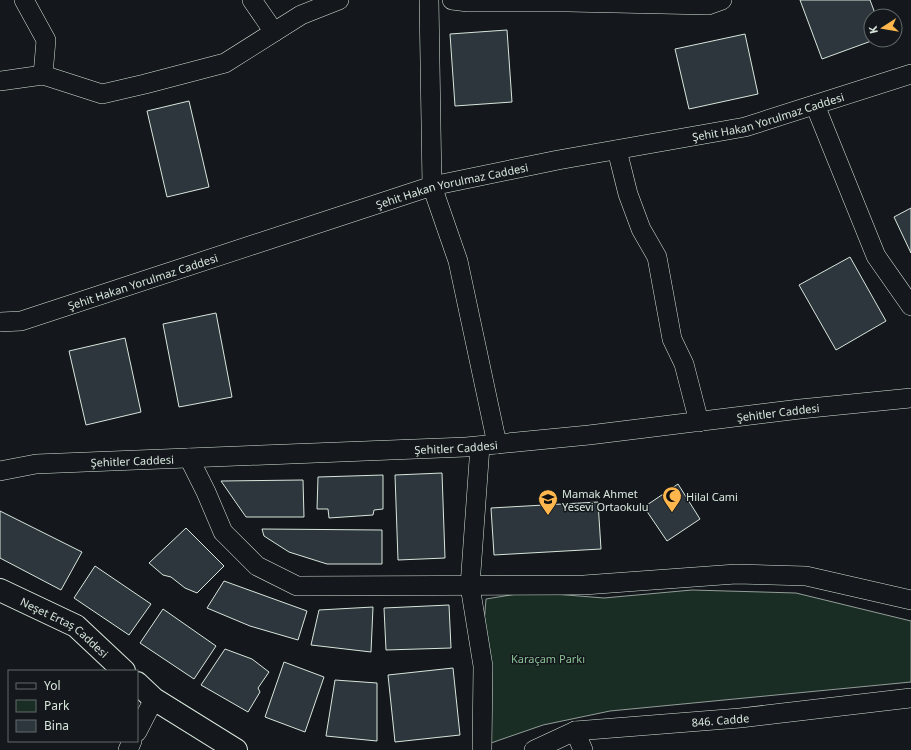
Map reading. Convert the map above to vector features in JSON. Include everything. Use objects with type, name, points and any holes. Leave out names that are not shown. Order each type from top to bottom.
[{"type":"main road","name":"Neşet Ertaş Caddesi","points":[[0,590],[76,626],[123,670]]},
{"type":"main road","points":[[138,684],[154,699],[236,750]]},
{"type":"street","points":[[24,0],[46,40],[43,75]]},
{"type":"street","points":[[252,0],[274,32]]},
{"type":"street","points":[[0,81],[43,75],[102,94],[225,63],[274,32],[304,8],[339,0]]},
{"type":"street","points":[[429,0],[432,186],[458,261],[488,445],[470,586],[483,666],[482,750]]},
{"type":"street","points":[[452,0],[468,2],[568,2],[708,5],[722,0]]},
{"type":"street","name":"Şehit Hakan Yorulmaz Caddesi","points":[[0,322],[21,320],[432,186],[745,127],[911,74]]},
{"type":"street","points":[[815,105],[876,256],[911,306]]},
{"type":"street","points":[[617,150],[628,194],[641,229],[656,257],[672,339],[684,364],[699,422]]},
{"type":"street","name":"Şehitler Caddesi","points":[[0,471],[36,464],[488,445],[911,398]]},
{"type":"street","points":[[189,458],[206,492],[223,532],[257,566],[297,586],[584,585],[736,574],[806,576],[911,600]]},
{"type":"street","name":"846. Cadde","points":[[534,750],[575,731],[740,718],[911,698]]},
{"type":"street","points":[[138,730],[154,699]]},
{"type":"street","points":[[575,731],[583,750]]},
{"type":"green space","name":"Karaçam Parkı","points":[[692,590],[796,593],[911,621],[911,682],[610,711],[543,725],[488,744],[483,636],[486,599],[529,592],[604,598]]},
{"type":"building","points":[[800,0],[870,0],[873,8],[863,8],[863,44],[822,59]]},
{"type":"building","points":[[507,30],[512,102],[455,106],[450,34]]},
{"type":"building","points":[[745,34],[758,94],[689,109],[675,49]]},
{"type":"building","points":[[189,101],[209,187],[167,197],[147,111]]},
{"type":"building","points":[[911,208],[911,253],[894,217]]},
{"type":"building","points":[[850,257],[886,321],[836,350],[799,285]]},
{"type":"building","points":[[216,313],[232,397],[179,407],[163,324]]},
{"type":"building","points":[[125,338],[141,412],[86,425],[69,351]]},
{"type":"building","points":[[442,473],[445,558],[398,560],[395,475]]},
{"type":"building","points":[[383,475],[383,509],[374,510],[373,515],[329,518],[328,509],[317,509],[318,477]]},
{"type":"building","points":[[303,480],[304,517],[246,517],[221,481]]},
{"type":"building","name":"Hilal Cami","points":[[678,484],[700,519],[667,541],[644,507]]},
{"type":"building","points":[[598,502],[601,549],[494,555],[491,508]]},
{"type":"building","points":[[0,511],[82,552],[61,590],[0,558]]},
{"type":"building","points":[[186,528],[224,566],[197,593],[185,588],[171,577],[163,575],[149,563]]},
{"type":"building","points":[[262,529],[382,530],[382,564],[327,564],[289,552],[264,536]]},
{"type":"building","points":[[95,566],[151,604],[129,635],[74,598]]},
{"type":"building","points":[[224,581],[307,611],[298,640],[250,626],[207,608]]},
{"type":"building","points":[[449,605],[451,648],[386,650],[384,608]]},
{"type":"building","points":[[373,607],[371,652],[311,645],[319,610]]},
{"type":"building","points":[[163,609],[216,646],[194,679],[140,643]]},
{"type":"building","points":[[225,649],[252,659],[269,672],[258,688],[260,692],[248,712],[201,685]]},
{"type":"building","points":[[284,662],[324,677],[305,732],[265,717]]},
{"type":"building","points":[[453,668],[460,735],[395,742],[388,675]]},
{"type":"building","points":[[335,680],[377,683],[377,741],[326,736]]},
{"type":"place","name":"Hilal Cami","points":[[672,513]]},
{"type":"place","name":"Mamak Ahmet Yesevi Ortaokulu","points":[[548,516]]}]
